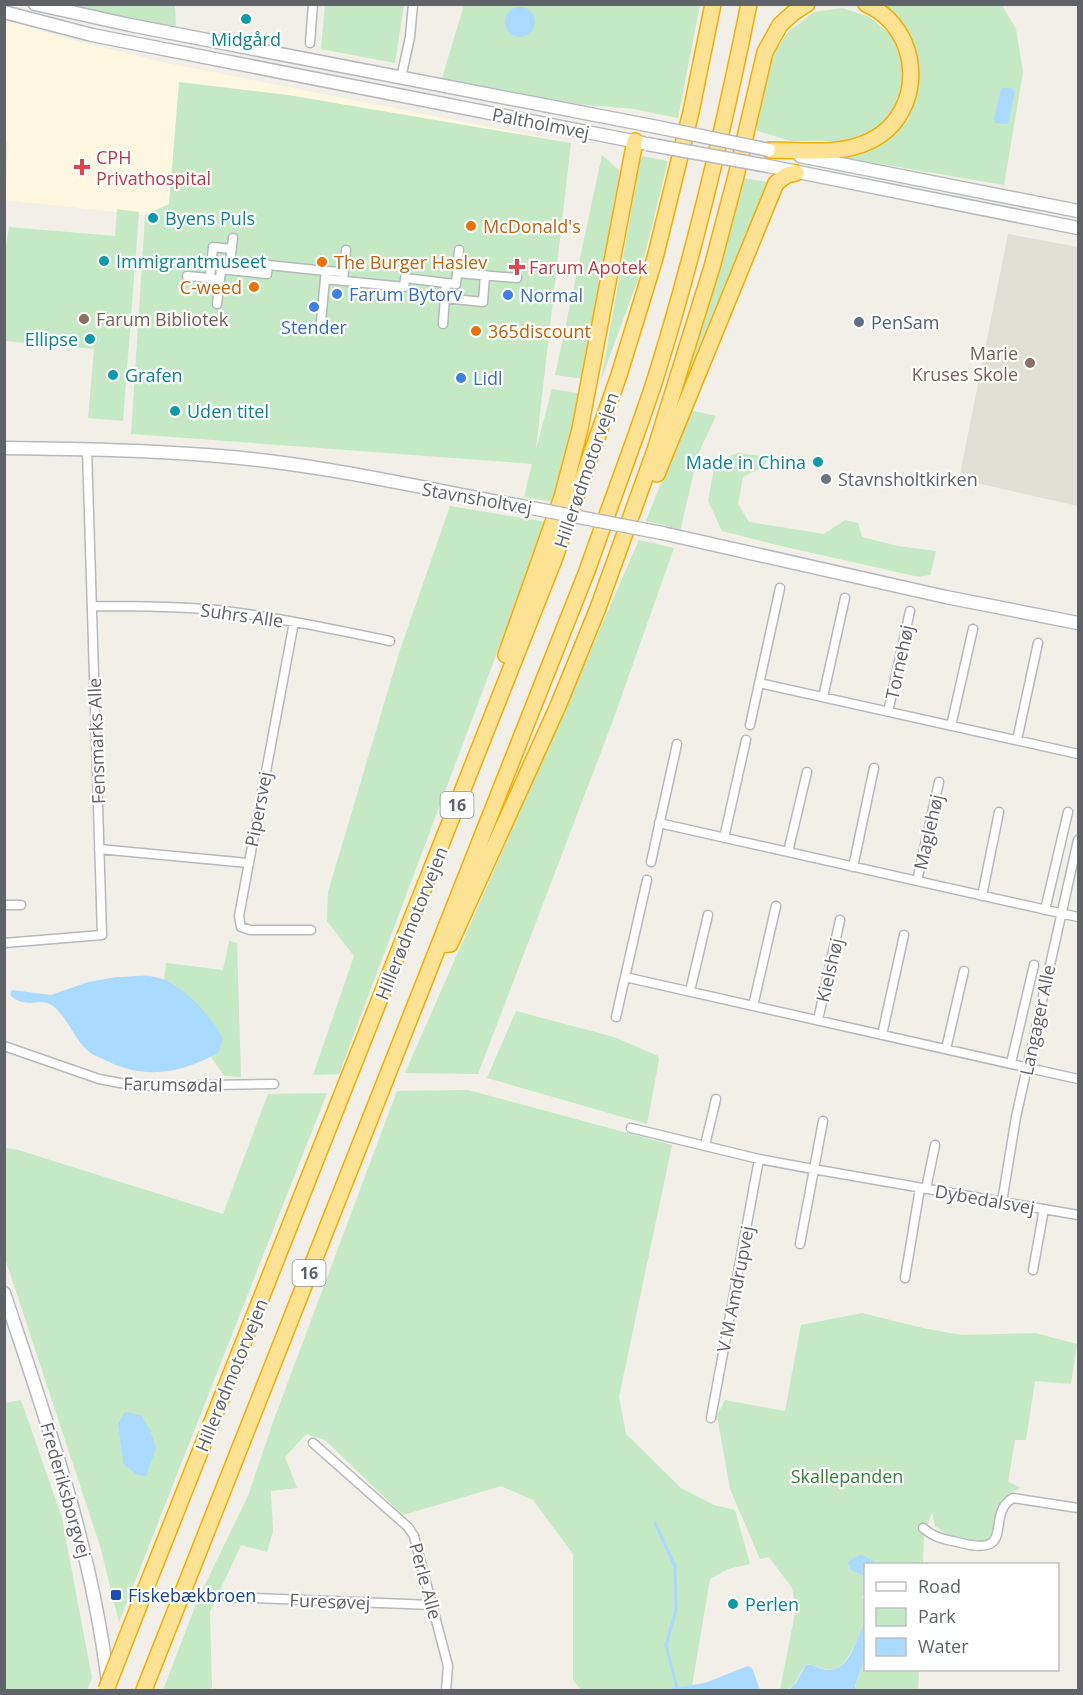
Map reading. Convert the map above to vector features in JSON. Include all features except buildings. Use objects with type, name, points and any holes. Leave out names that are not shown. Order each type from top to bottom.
[{"type":"highway","name":"Hillerødmotorvejen","points":[[107,1690],[554,560],[619,375],[655,258],[691,112],[713,4]]},
{"type":"highway","name":"Hillerødmotorvejen","points":[[144,1690],[587,571],[654,383],[688,264],[726,118],[749,4]]},
{"type":"highway","points":[[439,945],[450,944],[558,706],[598,608],[655,450],[705,289],[736,176],[765,52],[780,25],[807,4]]},
{"type":"highway","points":[[769,150],[820,151],[858,146],[882,133],[900,114],[908,97],[912,78],[909,52],[895,26],[866,4]]},
{"type":"highway","points":[[482,743],[491,701],[561,497],[580,429],[641,142]]},
{"type":"highway","points":[[598,608],[621,564],[776,183],[787,175],[796,173]]},
{"type":"street","name":"Paltholmvej","points":[[35,4],[1078,211]]},
{"type":"street","points":[[310,43],[313,4]]},
{"type":"street","points":[[401,78],[410,37],[413,4]]},
{"type":"street","name":"Paltholmvej","points":[[4,12],[92,35],[1078,228]]},
{"type":"street","points":[[641,142],[645,125]]},
{"type":"street","points":[[948,202],[951,185]]},
{"type":"street","points":[[218,273],[231,249],[233,238]]},
{"type":"street","points":[[217,304],[218,273],[213,248],[231,249]]},
{"type":"street","points":[[344,277],[346,250]]},
{"type":"street","points":[[455,299],[459,250]]},
{"type":"street","points":[[187,276],[218,273],[267,274],[268,265],[404,287],[405,278],[456,284]]},
{"type":"street","points":[[457,273],[517,278]]},
{"type":"street","points":[[321,322],[326,275]]},
{"type":"street","points":[[445,298],[483,302],[485,275]]},
{"type":"street","points":[[443,324],[446,283]]},
{"type":"street","name":"Stavnsholtvej","points":[[4,448],[87,449],[220,456],[316,468],[662,533],[946,597],[1013,609],[1078,615]]},
{"type":"street","name":"Fensmarks Alle","points":[[4,943],[102,935],[87,449]]},
{"type":"street","points":[[750,725],[780,588]]},
{"type":"street","points":[[823,698],[845,598]]},
{"type":"street","name":"Suhrs Alle","points":[[92,606],[160,606],[218,610],[390,641]]},
{"type":"street","name":"Stavnsholtvej","points":[[1013,609],[1078,623]]},
{"type":"street","name":"Tornehøj","points":[[888,712],[910,611]]},
{"type":"street","name":"Stavnsholtvej","points":[[1038,616],[1047,622],[1078,631]]},
{"type":"street","name":"Pipersvej","points":[[294,622],[239,916],[241,927],[250,930],[311,930]]},
{"type":"street","points":[[951,726],[973,629]]},
{"type":"street","points":[[1017,740],[1038,643]]},
{"type":"street","name":"Tornehøj","points":[[759,683],[1078,754]]},
{"type":"street","points":[[724,838],[746,740]]},
{"type":"street","points":[[651,862],[677,744]]},
{"type":"street","points":[[853,867],[874,768]]},
{"type":"street","points":[[788,852],[807,772]]},
{"type":"street","name":"Maglehøj","points":[[917,881],[939,782]]},
{"type":"street","points":[[982,896],[999,812]]},
{"type":"street","points":[[1045,910],[1068,812]]},
{"type":"street","name":"Maglehøj","points":[[659,823],[1078,917]]},
{"type":"street","name":"Langager Alle","points":[[1002,1202],[1016,1118],[1078,840]]},
{"type":"street","points":[[99,849],[248,863]]},
{"type":"street","points":[[616,1017],[647,880]]},
{"type":"street","points":[[4,906],[21,905]]},
{"type":"street","points":[[753,1006],[776,906]]},
{"type":"street","points":[[690,991],[708,915]]},
{"type":"street","name":"Kielshøj","points":[[818,1020],[840,920]]},
{"type":"street","points":[[882,1035],[904,935]]},
{"type":"street","points":[[1011,1064],[1034,965]]},
{"type":"street","points":[[946,1049],[964,971]]},
{"type":"street","name":"Kielshøj","points":[[625,977],[1078,1079]]},
{"type":"street","name":"Farumsødal","points":[[4,1046],[99,1079],[120,1083],[144,1086],[274,1084]]},
{"type":"street","points":[[705,1145],[716,1099]]},
{"type":"street","points":[[800,1244],[823,1121]]},
{"type":"street","name":"Dybedalsvej","points":[[631,1128],[759,1159],[1078,1215]]},
{"type":"street","name":"Dybedalsvej","points":[[905,1278],[923,1188],[935,1145]]},
{"type":"street","name":"V M Amdrupvej","points":[[711,1418],[759,1159]]},
{"type":"street","name":"Dybedalsvej","points":[[1033,1270],[1044,1209]]},
{"type":"street","name":"Frederiksborgvej","points":[[4,1293],[65,1479],[83,1544],[96,1602],[107,1690]]},
{"type":"street","name":"Perle Alle","points":[[313,1443],[408,1527],[417,1545],[448,1666],[446,1690]]},
{"type":"street","points":[[923,1528],[933,1536],[979,1547],[991,1544],[997,1536],[1001,1511],[1013,1498],[1078,1508]]},
{"type":"street","name":"Furesøvej","points":[[227,1597],[432,1605]]},
{"type":"shaded area","points":[[4,19],[67,39],[166,63],[571,143],[534,464],[131,434],[145,215],[5,200],[9,143],[4,142]]},
{"type":"shaded area","name":"Marie Kruses Skole","points":[[1008,234],[1078,247],[1078,506],[959,479]]},
{"type":"green space","points":[[325,4],[404,5],[395,63],[321,49]]},
{"type":"green space","points":[[62,5],[175,5],[176,28],[79,10]]},
{"type":"green space","points":[[464,5],[700,5],[678,118],[634,109],[578,104],[442,78]]},
{"type":"green space","points":[[878,5],[1002,5],[1016,29],[1023,72],[1004,185],[834,156],[854,152],[886,140],[909,119],[918,78]]},
{"type":"green space","points":[[842,8],[870,17],[891,35],[901,56],[905,80],[895,111],[878,128],[848,141],[791,141],[755,130],[773,54],[788,32],[814,12]]},
{"type":"green space","points":[[179,82],[288,95],[571,143],[536,449],[552,389],[583,394],[555,502],[524,497],[532,464],[131,434],[145,215],[169,204]]},
{"type":"green space","points":[[602,155],[620,171],[585,379],[555,375]]},
{"type":"green space","points":[[641,156],[668,161],[640,274],[601,380]]},
{"type":"green space","points":[[743,178],[767,182],[683,394]]},
{"type":"green space","points":[[117,209],[139,212],[123,421],[88,418],[94,349],[4,341],[4,258],[9,227],[115,236]]},
{"type":"green space","points":[[690,410],[716,416],[698,454],[680,532],[665,525],[646,521]]},
{"type":"green space","points":[[738,453],[769,457],[764,466],[743,477],[738,504],[749,522],[824,534],[845,520],[858,523],[862,537],[898,546],[936,551],[930,575],[919,577],[722,531],[708,501],[714,469],[724,458]]},
{"type":"green space","points":[[450,506],[546,522],[339,1074],[313,1075],[354,956],[327,921],[328,892],[400,650]]},
{"type":"green space","points":[[639,540],[674,548],[612,723],[478,1074],[405,1073]]},
{"type":"green space","points":[[229,941],[237,943],[241,1077],[224,1076],[211,1057],[218,1053],[164,981],[166,963],[223,970]]},
{"type":"green space","points":[[516,1011],[614,1037],[658,1056],[647,1124],[487,1078]]},
{"type":"green space","points":[[468,1090],[672,1145],[619,1397],[626,1434],[681,1488],[714,1505],[735,1510],[750,1564],[728,1569],[710,1579],[692,1686],[662,1690],[581,1690],[573,1680],[573,1554],[533,1500],[501,1486],[403,1515],[325,1440],[306,1434],[285,1457],[297,1488],[271,1491],[273,1531],[267,1552],[241,1545],[210,1612],[212,1688],[163,1690],[198,1599],[248,1496],[273,1422],[397,1091]]},
{"type":"green space","points":[[327,1093],[119,1622],[100,1546],[5,1258],[4,1148],[15,1149],[223,1214],[268,1094]],"holes":[[[118,1424],[137,1475],[123,1464]]]},
{"type":"green space","name":"Skallepanden","points":[[862,1313],[962,1335],[1036,1333],[1077,1344],[1071,1384],[1035,1381],[1026,1440],[1015,1440],[1008,1482],[1021,1488],[1012,1492],[1002,1502],[988,1540],[967,1541],[947,1534],[935,1526],[932,1512],[924,1535],[923,1563],[864,1563],[862,1597],[864,1625],[845,1661],[832,1670],[808,1664],[791,1687],[780,1690],[796,1608],[792,1588],[769,1557],[760,1559],[730,1489],[717,1416],[725,1400],[785,1411],[801,1325]]},
{"type":"green space","points":[[21,1400],[62,1518],[92,1678],[87,1690],[5,1690],[5,1403]]},
{"type":"green space","points":[[864,1660],[864,1671],[919,1671],[918,1690],[856,1690]]},
{"type":"water","points":[[520,7],[531,11],[535,22],[531,33],[520,37],[509,33],[505,22],[509,11]]},
{"type":"water","points":[[1003,88],[1011,88],[1015,91],[1008,124],[995,123],[994,118]]},
{"type":"water","points":[[117,977],[155,977],[175,985],[195,1001],[218,1030],[223,1039],[218,1053],[191,1065],[163,1072],[136,1071],[121,1067],[87,1050],[53,1006],[43,1002],[22,1002],[10,995],[12,990],[51,995],[88,982]]},
{"type":"water","points":[[125,1412],[141,1415],[150,1430],[156,1448],[146,1476],[137,1475],[123,1464],[118,1424]]},
{"type":"water","points":[[862,1555],[877,1563],[864,1563],[864,1576],[851,1570],[848,1562]]},
{"type":"water","points":[[864,1624],[864,1660],[855,1686],[856,1690],[788,1690],[796,1683],[806,1665],[829,1670],[836,1669],[843,1665],[852,1652]]},
{"type":"water","points":[[748,1666],[752,1668],[760,1690],[662,1690],[705,1683]]},
{"type":"waterway","points":[[655,1523],[675,1566],[676,1610],[666,1645],[677,1688]]},
{"type":"place","name":"Midgård","points":[[246,19]]},
{"type":"place","name":"CPH Privathospital","points":[[82,167]]},
{"type":"place","name":"Byens Puls","points":[[153,218]]},
{"type":"place","name":"McDonald's","points":[[471,226]]},
{"type":"place","name":"Immigrantmuseet","points":[[104,261]]},
{"type":"place","name":"The Burger Haslev","points":[[322,262]]},
{"type":"place","name":"Farum Apotek","points":[[517,267]]},
{"type":"place","name":"C-weed","points":[[254,287]]},
{"type":"place","name":"Farum Bytorv","points":[[337,294]]},
{"type":"place","name":"Normal","points":[[508,295]]},
{"type":"place","name":"Stender","points":[[314,307]]},
{"type":"place","name":"Farum Bibliotek","points":[[84,319]]},
{"type":"place","name":"PenSam","points":[[859,322]]},
{"type":"place","name":"365discount","points":[[476,331]]},
{"type":"place","name":"Ellipse","points":[[90,339]]},
{"type":"place","name":"Marie Kruses Skole","points":[[1030,363]]},
{"type":"place","name":"Grafen","points":[[113,375]]},
{"type":"place","name":"Lidl","points":[[461,378]]},
{"type":"place","name":"Uden titel","points":[[175,411]]},
{"type":"place","name":"Made in China","points":[[818,462]]},
{"type":"place","name":"Stavnsholtkirken","points":[[826,479]]},
{"type":"place","name":"Fiskebækbroen","points":[[116,1595]]},
{"type":"place","name":"Perlen","points":[[733,1604]]}]
